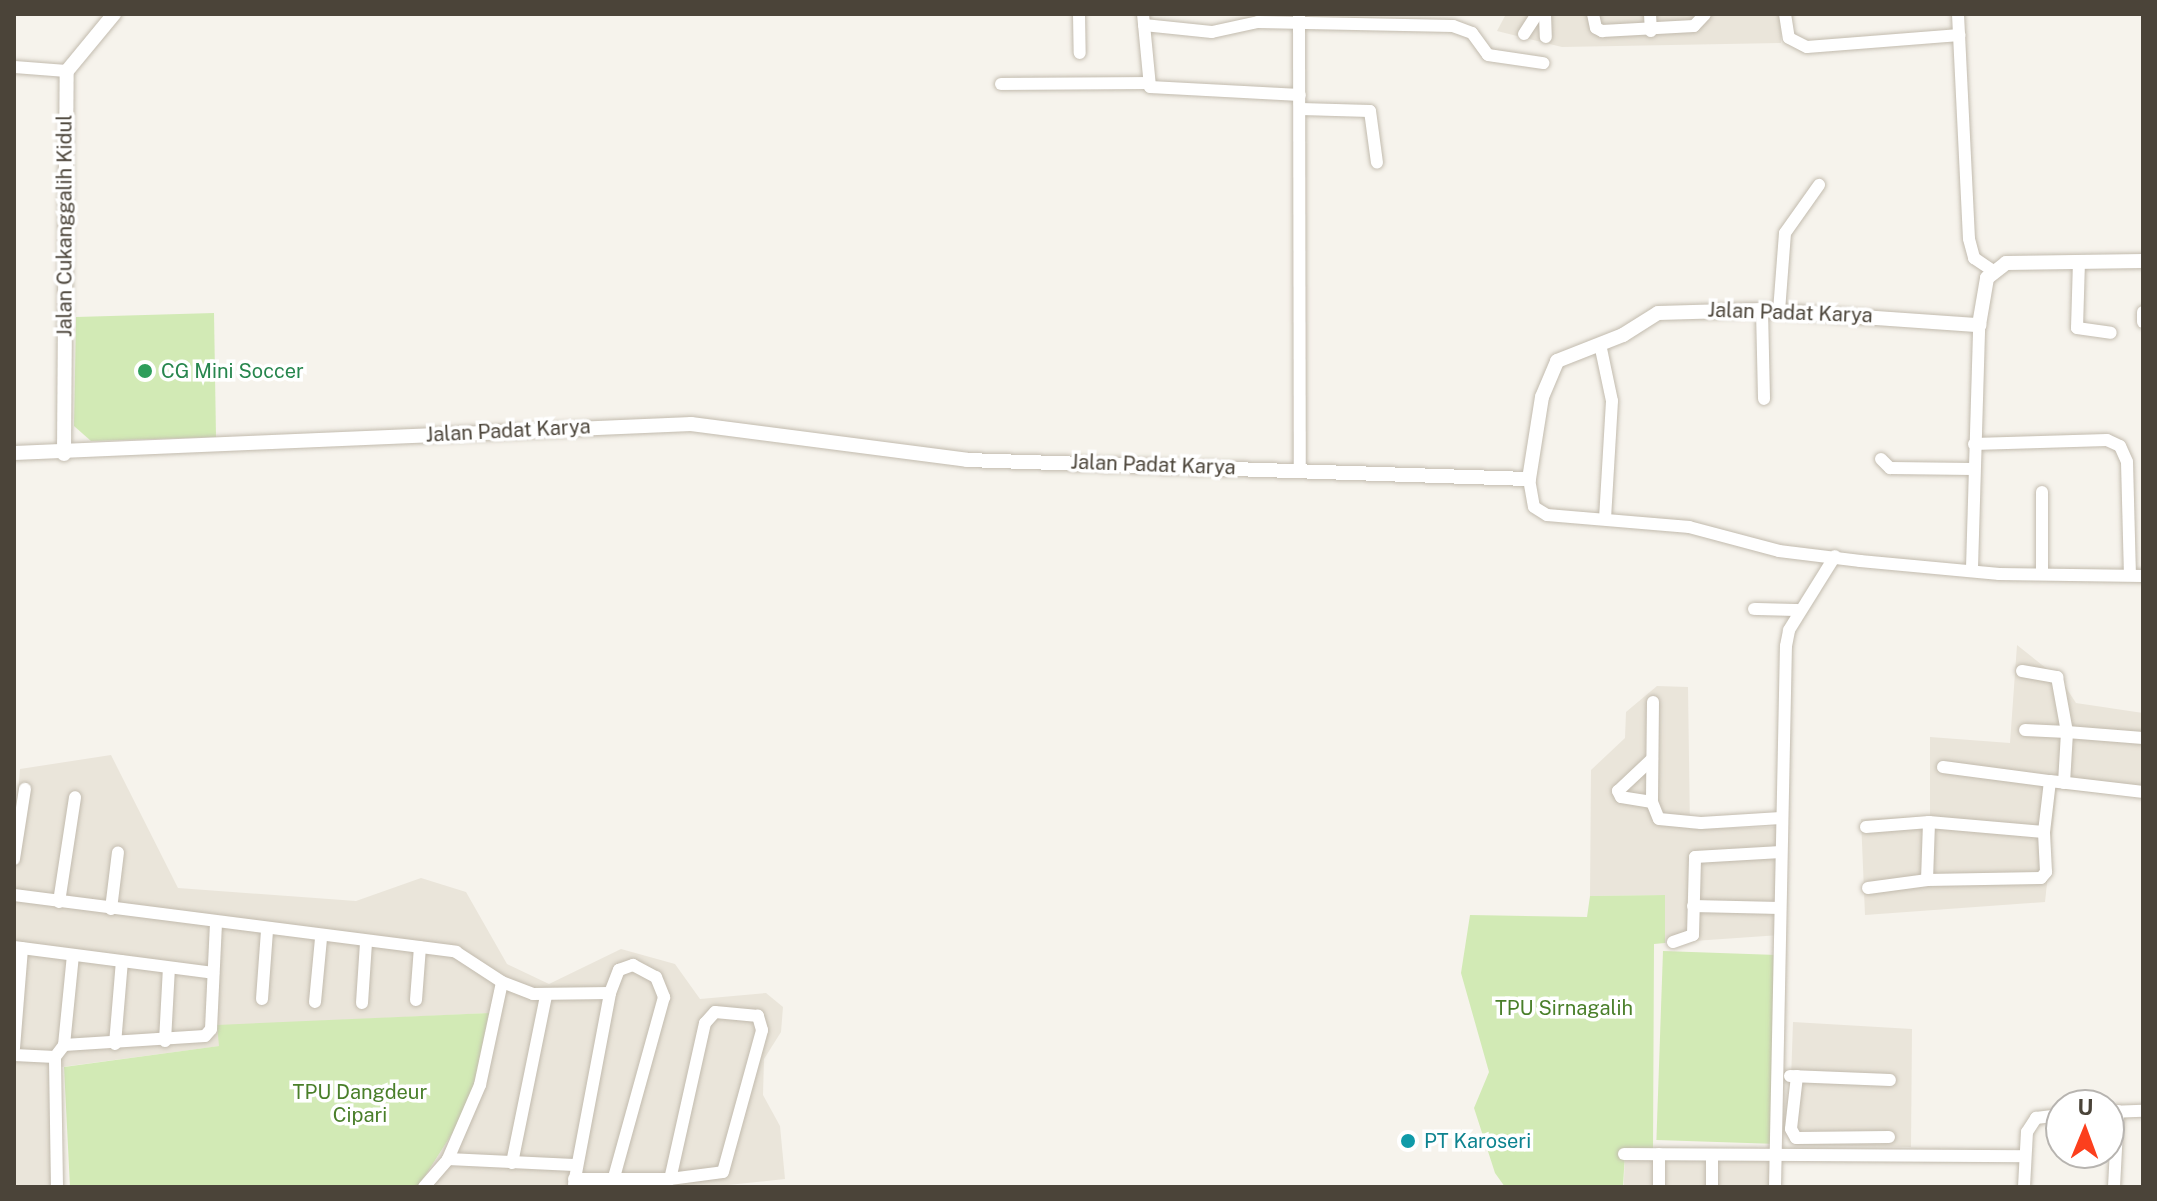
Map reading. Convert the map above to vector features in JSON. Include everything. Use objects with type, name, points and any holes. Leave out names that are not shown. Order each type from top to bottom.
[{"type":"street","points":[[14,67],[67,71],[114,14]]},
{"type":"street","points":[[1079,14],[1080,53]]},
{"type":"street","points":[[1524,34],[1537,14]]},
{"type":"street","points":[[1545,14],[1546,37]]},
{"type":"street","points":[[1593,14],[1596,28],[1602,31],[1651,31],[1694,26],[1705,14]]},
{"type":"street","points":[[1650,14],[1651,31]]},
{"type":"street","points":[[1785,14],[1789,38],[1807,47],[1960,35]]},
{"type":"street","points":[[1958,14],[1969,239],[1974,258],[1993,271]]},
{"type":"street","points":[[1299,19],[1300,471]]},
{"type":"street","points":[[1146,83],[1144,20],[1212,32],[1258,22],[1299,19],[1462,28],[1488,55],[1543,63]]},
{"type":"street","name":"Jalan Cukanggalih Kidul","points":[[64,454],[67,71]]},
{"type":"street","points":[[1001,84],[1146,83],[1197,91],[1300,95]]},
{"type":"street","points":[[1301,109],[1370,111],[1377,163]]},
{"type":"street","points":[[1779,311],[1785,233],[1819,185]]},
{"type":"street","points":[[1972,568],[1979,325],[1982,292],[1993,271],[2020,260],[2143,261]]},
{"type":"street","points":[[2079,261],[2077,328],[2111,333]]},
{"type":"street","name":"Jalan Padat Karya","points":[[14,453],[64,454],[691,424],[967,460],[1529,479],[1542,397],[1553,369],[1568,353],[1600,344],[1674,310],[1762,310],[1979,325]]},
{"type":"street","points":[[1762,310],[1764,399]]},
{"type":"street","points":[[2143,312],[2143,322]]},
{"type":"street","points":[[1600,344],[1612,401],[1605,518]]},
{"type":"street","points":[[1529,479],[1530,497],[1538,511],[1689,527],[1779,551],[2042,574],[2137,576],[2127,462],[2120,446],[2111,441],[1974,444]]},
{"type":"street","points":[[1881,459],[1890,468],[1973,469]]},
{"type":"street","points":[[2127,462],[2143,463]]},
{"type":"street","points":[[2042,492],[2042,574]]},
{"type":"street","points":[[1775,1187],[1786,646],[1799,610],[1835,556]]},
{"type":"street","points":[[1754,609],[1799,610]]},
{"type":"street","points":[[2022,671],[2057,677],[2067,732],[2064,783]]},
{"type":"street","points":[[1653,702],[1652,802],[1659,819],[1670,822],[1781,818]]},
{"type":"street","points":[[2025,730],[2143,738]]},
{"type":"street","points":[[1652,759],[1618,791],[1621,797],[1652,802]]},
{"type":"street","points":[[1943,767],[2143,792]]},
{"type":"street","points":[[1868,888],[1927,880],[2041,878],[2046,872],[2044,832],[2050,781]]},
{"type":"street","points":[[14,859],[25,789]]},
{"type":"street","points":[[59,902],[75,797]]},
{"type":"street","points":[[1866,827],[1929,822],[2044,832]]},
{"type":"street","points":[[1927,880],[1929,822]]},
{"type":"street","points":[[111,909],[118,852]]},
{"type":"street","points":[[1673,942],[1692,937],[1695,857],[1781,852]]},
{"type":"street","points":[[14,895],[321,938],[420,947],[472,959],[502,982],[546,996],[610,993]]},
{"type":"street","points":[[1693,906],[1780,908]]},
{"type":"street","points":[[64,1045],[165,1041],[205,1036],[211,1029],[216,923]]},
{"type":"street","points":[[262,999],[267,931]]},
{"type":"street","points":[[315,1002],[321,938]]},
{"type":"street","points":[[362,1003],[366,942]]},
{"type":"street","points":[[416,1000],[420,947]]},
{"type":"street","points":[[14,1048],[18,948],[213,973]]},
{"type":"street","points":[[57,1187],[55,1057],[64,1045],[73,955]]},
{"type":"street","points":[[115,1044],[122,961]]},
{"type":"street","points":[[574,1177],[610,993],[619,970],[628,965],[656,977],[664,994],[613,1181]]},
{"type":"street","points":[[165,1041],[169,968]]},
{"type":"street","points":[[424,1187],[448,1159],[480,1085],[502,982]]},
{"type":"street","points":[[512,1163],[546,996]]},
{"type":"street","points":[[448,1159],[512,1163],[574,1177],[613,1181],[670,1179],[718,1175],[726,1169],[762,1030],[758,1016],[715,1012],[708,1017],[670,1179]]},
{"type":"street","points":[[14,1055],[55,1057]]},
{"type":"street","points":[[1778,1075],[1890,1080]]},
{"type":"street","points":[[1797,1076],[1791,1121],[1796,1138],[1889,1137]]},
{"type":"street","points":[[2024,1187],[2024,1156],[2032,1121],[2045,1118]]},
{"type":"street","points":[[1624,1154],[2024,1156]]},
{"type":"street","points":[[1659,1154],[1659,1187]]},
{"type":"street","points":[[1712,1155],[1712,1187]]},
{"type":"shaded area","points":[[1506,14],[1780,14],[1781,43],[1562,47],[1497,31]]},
{"type":"shaded area","points":[[2017,645],[2061,680],[2076,703],[2143,713],[2143,798],[2057,789],[2045,902],[1865,915],[1861,819],[1930,816],[1930,737],[2010,743]]},
{"type":"shaded area","points":[[1657,686],[1688,687],[1690,829],[1779,827],[1781,935],[1665,943],[1664,895],[1590,896],[1591,770],[1625,738],[1626,712]]},
{"type":"shaded area","points":[[111,755],[178,888],[356,901],[421,878],[466,892],[507,964],[549,984],[621,949],[675,964],[700,999],[766,993],[783,1007],[781,1032],[764,1059],[763,1095],[780,1126],[785,1179],[709,1187],[418,1187],[469,1107],[489,1013],[217,1026],[220,1046],[54,1068],[58,1187],[14,1187],[14,845],[20,769]]},
{"type":"shaded area","points":[[1793,1022],[1912,1029],[1911,1147],[1795,1145],[1789,1138]]},
{"type":"shaded area","points":[[1625,1152],[1774,1157],[1773,1187],[1624,1187]]},
{"type":"green space","name":"CG Mini Soccer","points":[[214,313],[216,437],[91,441],[74,426],[76,317]]},
{"type":"green space","name":"TPU Sirnagalih","points":[[1665,895],[1665,943],[1654,944],[1653,1152],[1625,1152],[1623,1187],[1505,1187],[1495,1173],[1474,1108],[1489,1072],[1461,973],[1470,915],[1587,917],[1590,896]]},
{"type":"green space","points":[[1663,951],[1777,955],[1770,1144],[1656,1140]]},
{"type":"green space","name":"TPU Dangdeur Cipari","points":[[489,1013],[469,1107],[418,1187],[70,1187],[64,1067],[219,1046],[217,1025]]},
{"type":"place","name":"CG Mini Soccer","points":[[145,371]]},
{"type":"place","name":"PT Karoseri","points":[[1408,1141]]}]
